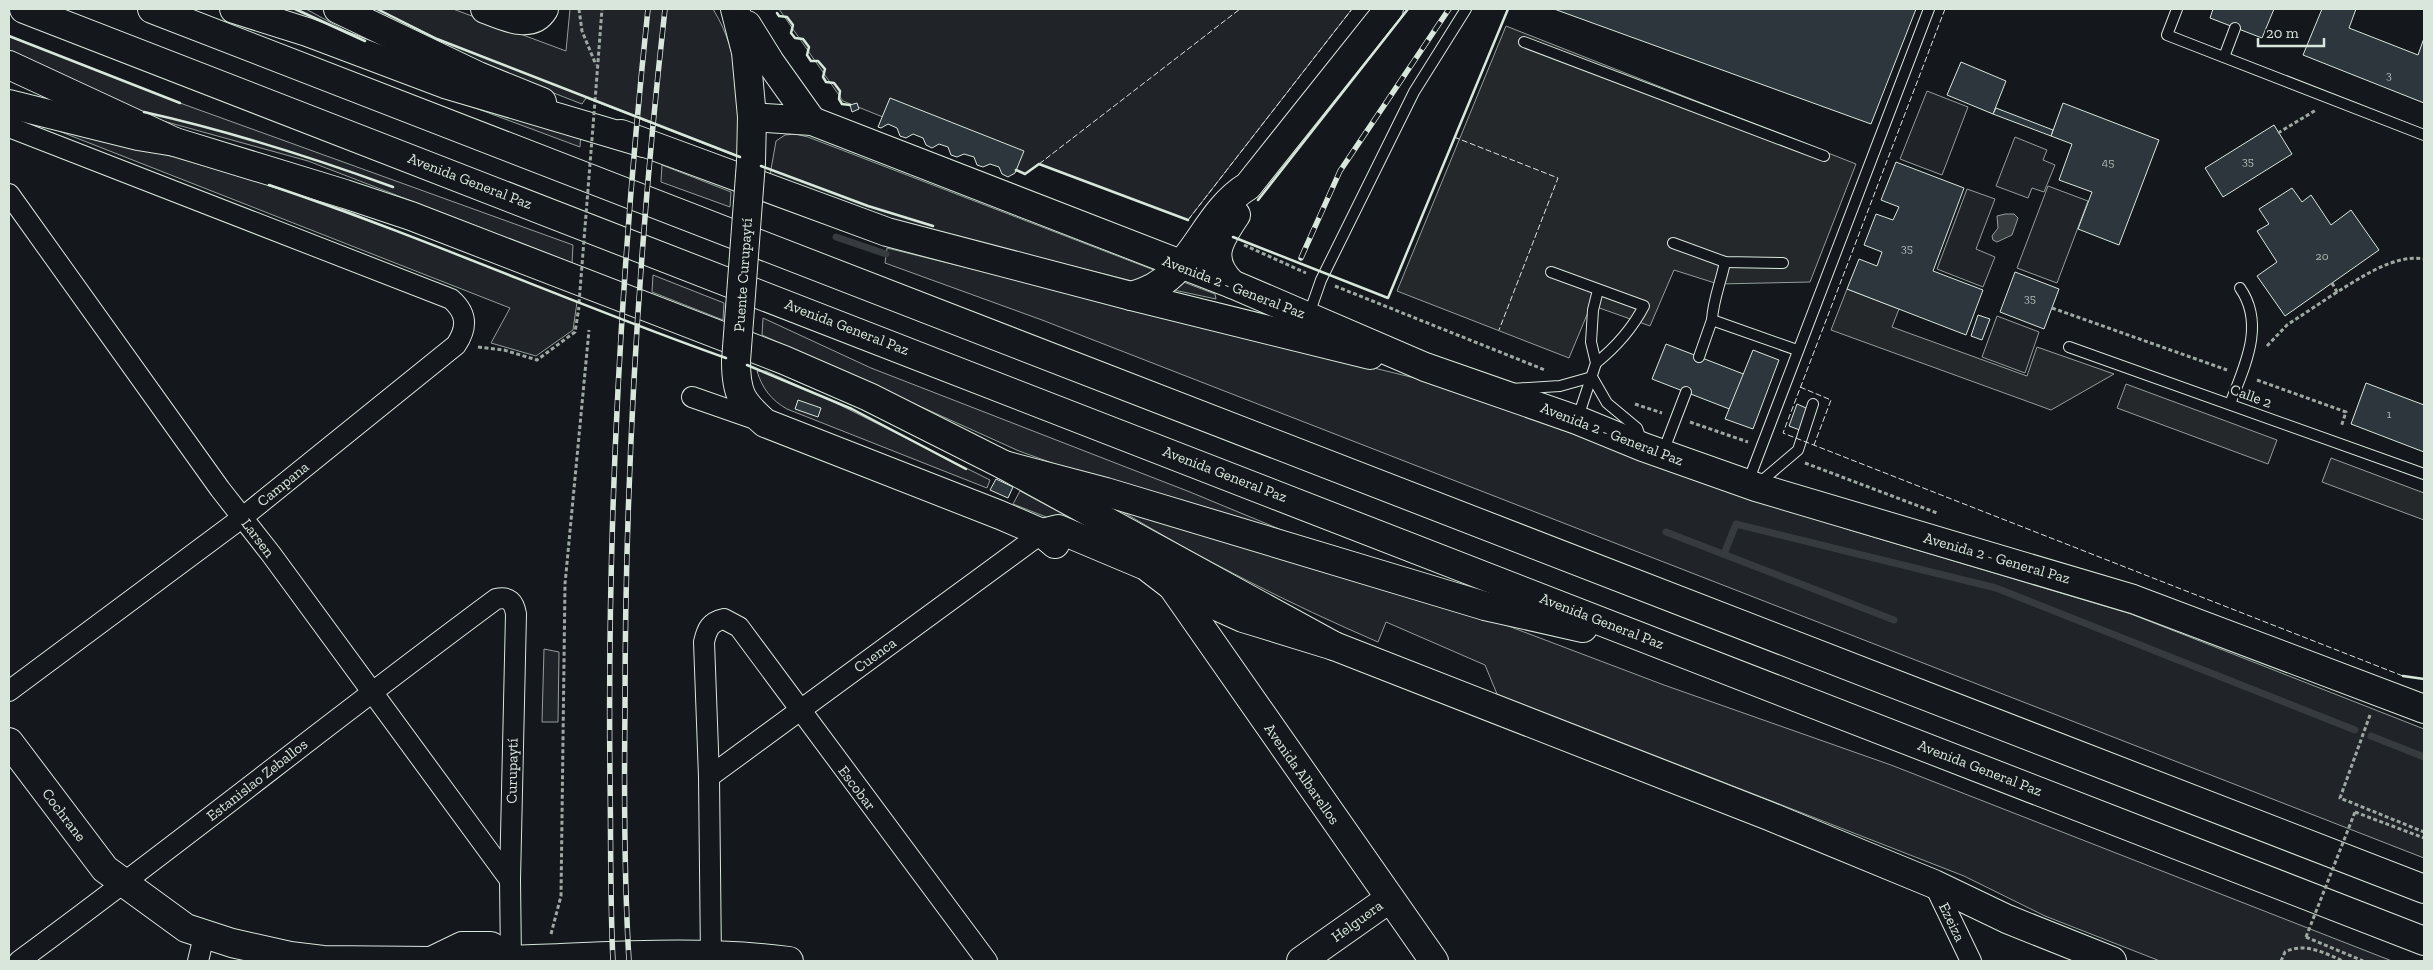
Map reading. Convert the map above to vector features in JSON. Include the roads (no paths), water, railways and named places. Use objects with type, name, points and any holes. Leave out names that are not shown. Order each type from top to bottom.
[{"type":"main road","name":"Avenida General Paz","points":[[24,9],[2424,941]]},
{"type":"main road","points":[[152,9],[2424,889]]},
{"type":"main road","points":[[234,9],[307,32],[445,84],[644,143]]},
{"type":"main road","points":[[338,9],[478,76],[644,143],[887,232],[1131,296],[1304,327]]},
{"type":"main road","points":[[486,9],[512,19],[526,20],[535,17],[544,9]]},
{"type":"main road","points":[[736,9],[770,62],[812,121]]},
{"type":"main road","name":"Puente Curupaytí","points":[[736,9],[746,52],[752,117],[751,162],[736,383],[741,397],[749,409],[765,423]]},
{"type":"main road","points":[[1131,296],[1159,286],[1181,266],[1233,195],[1248,186],[1389,9]]},
{"type":"main road","points":[[9,65],[175,142]]},
{"type":"main road","points":[[9,104],[91,126],[175,142],[308,182],[412,216],[697,325],[869,397],[1004,465],[1334,646]]},
{"type":"main road","name":"Avenida 2 - General Paz","points":[[752,117],[812,121],[1181,266],[1232,284],[1304,327],[1502,393],[1751,485],[2096,587],[2424,710]]},
{"type":"main road","points":[[1232,284],[1224,276],[1219,266],[1218,245],[1222,235],[1243,205],[1248,186]]},
{"type":"main road","points":[[765,423],[1042,532],[1053,544],[1140,579],[1172,586],[1243,618],[1334,646],[1769,816],[1934,884],[2007,919],[2112,961]]},
{"type":"main road","points":[[1004,465],[1106,492],[1485,606],[1670,647]]},
{"type":"main road","name":"Avenida Albarellos","points":[[1172,586],[1434,961]]},
{"type":"main road","name":"Cochrane","points":[[9,742],[106,869],[186,928],[201,948],[323,960],[431,961]]},
{"type":"main road","name":"Helguera","points":[[1302,961],[1389,898]]},
{"type":"main road","points":[[431,961],[462,946],[491,946],[510,960],[711,958],[745,955],[789,961]]},
{"type":"street","name":"Campana","points":[[9,127],[451,300],[459,306],[464,315],[465,325],[456,345],[243,517],[9,691]]},
{"type":"street","name":"Larsen","points":[[9,194],[220,489],[243,517],[510,880]]},
{"type":"street","points":[[692,397],[765,423]]},
{"type":"street","name":"Cuenca","points":[[709,778],[1042,532]]},
{"type":"street","name":"Estanislao Zeballos","points":[[19,961],[124,884],[371,691],[496,599]]},
{"type":"street","name":"Curupaytí","points":[[496,599],[510,600],[515,606],[516,614],[510,960]]},
{"type":"street","name":"Escobar","points":[[709,778],[704,642],[708,628],[714,622],[724,619],[739,627],[799,711],[987,961]]},
{"type":"street","points":[[709,778],[711,958]]},
{"type":"street","name":"Ezeiza","points":[[1934,884],[1971,961]]},
{"type":"lane","points":[[1304,327],[1321,280],[1414,92],[1466,9]]},
{"type":"lane","points":[[1751,485],[1760,446],[1929,9]]},
{"type":"lane","points":[[2177,9],[2167,35],[2424,135]]},
{"type":"lane","points":[[2224,57],[2235,28]]},
{"type":"lane","points":[[1524,42],[1824,156]]},
{"type":"lane","points":[[1673,243],[1725,262],[1783,263]]},
{"type":"lane","points":[[1699,357],[1712,320],[1713,303],[1721,282],[1725,262]]},
{"type":"lane","points":[[1551,272],[1644,306],[1636,323],[1613,349],[1596,363]]},
{"type":"lane","points":[[2230,404],[2249,353],[2252,315],[2247,298],[2240,288]]},
{"type":"lane","points":[[1577,420],[1596,363],[1591,342],[1593,310],[1598,290]]},
{"type":"lane","points":[[1712,320],[1797,350]]},
{"type":"lane","name":"Calle 2","points":[[2068,347],[2424,474]]},
{"type":"lane","points":[[1502,393],[1516,388],[1560,386],[1592,377]]},
{"type":"lane","points":[[1592,377],[1607,403],[1637,428],[1653,450],[1676,418],[1686,392]]},
{"type":"lane","points":[[1751,485],[1790,458],[1798,450],[1813,404]]},
{"type":"waterway","points":[[836,237],[886,254]]},
{"type":"waterway","points":[[1724,554],[1736,524],[1996,588],[2355,730]]},
{"type":"waterway","points":[[1666,532],[1894,620]]},
{"type":"waterway","points":[[2371,736],[2424,757]]},
{"type":"railway","points":[[613,961],[610,683],[614,490],[623,297],[638,105],[648,9]]},
{"type":"railway","points":[[629,961],[624,771],[631,445],[641,270],[665,9]]},
{"type":"railway","points":[[1301,258],[1340,171],[1449,9]]}]
